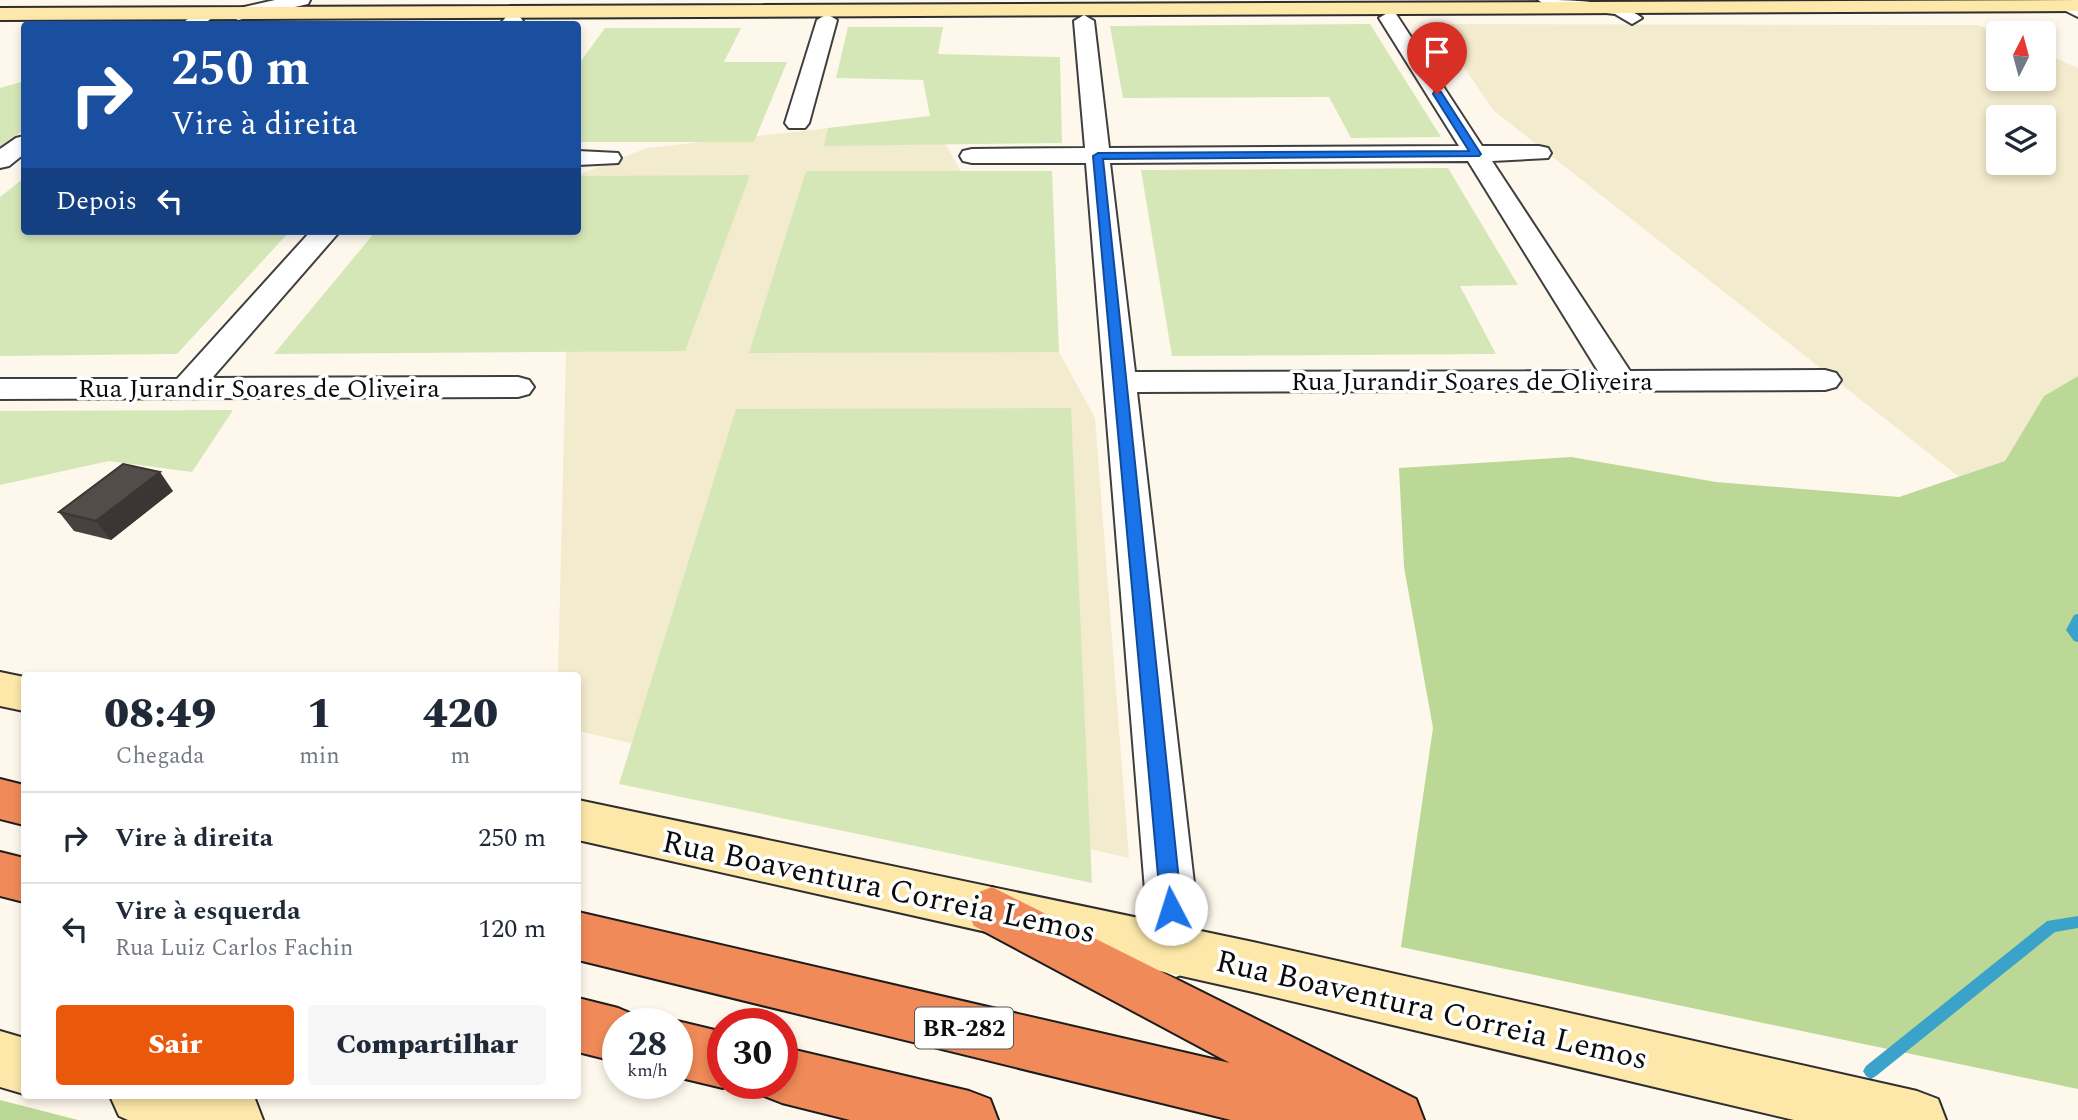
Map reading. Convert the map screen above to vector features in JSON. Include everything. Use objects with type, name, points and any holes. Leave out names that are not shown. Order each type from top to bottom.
[{"type":"highway","points":[[0,799],[21,804]]},
{"type":"highway","points":[[0,874],[21,879]]},
{"type":"highway","points":[[992,910],[1395,1120]]},
{"type":"highway","name":"BR-282","points":[[581,937],[1350,1120]]},
{"type":"highway","points":[[581,1026],[602,1031]]},
{"type":"highway","points":[[798,1079],[969,1120]]},
{"type":"main road","points":[[534,21],[590,16],[827,20],[1161,5],[1627,13],[1739,4],[2009,10]]},
{"type":"main road","points":[[0,14],[199,21],[238,14],[983,15],[1084,20],[2074,10]]},
{"type":"main road","points":[[0,25],[21,25]]},
{"type":"main road","points":[[0,688],[21,693]]},
{"type":"main road","name":"Rua Boaventura Correia Lemos","points":[[581,821],[992,910],[1917,1120]]},
{"type":"main road","points":[[0,1059],[21,1065]]},
{"type":"main road","points":[[151,1099],[234,1120]]},
{"type":"street","points":[[238,14],[300,0]]},
{"type":"street","points":[[1547,0],[1627,13]]},
{"type":"street","points":[[1389,18],[1620,380]]},
{"type":"street","points":[[797,123],[827,20]]},
{"type":"street","points":[[1084,20],[1176,952]]},
{"type":"street","points":[[9,160],[21,147]]},
{"type":"street","points":[[972,156],[1539,153]]},
{"type":"street","points":[[581,158],[609,158]]},
{"type":"street","points":[[187,388],[322,235]]},
{"type":"street","name":"Rua Jurandir Soares de Oliveira","points":[[1120,382],[1825,380]]},
{"type":"street","name":"Rua Jurandir Soares de Oliveira","points":[[0,389],[518,387]]},
{"type":"shaded area","points":[[1435,24],[1978,25],[1986,29],[1986,91],[2056,91],[2056,58],[2078,68],[2078,376],[2044,396],[2005,461],[1959,477],[1493,110]]},
{"type":"shaded area","points":[[931,117],[1095,418],[1129,858],[581,732],[581,672],[558,672],[569,235],[581,235],[581,174],[647,148]]},
{"type":"green space","points":[[1370,24],[1441,137],[1351,138],[1329,97],[1123,98],[1110,26]]},
{"type":"green space","points":[[848,27],[943,27],[938,54],[1060,57],[1062,143],[824,146],[828,128],[930,116],[923,80],[836,78]]},
{"type":"green space","points":[[605,28],[741,28],[724,62],[787,62],[754,142],[581,142],[581,61]]},
{"type":"green space","points":[[21,82],[21,132],[0,146],[0,88]]},
{"type":"green space","points":[[1448,168],[1518,285],[1460,286],[1496,354],[1172,356],[1141,170]]},
{"type":"green space","points":[[806,171],[1052,171],[1059,352],[749,353]]},
{"type":"green space","points":[[750,175],[685,351],[274,354],[373,235],[581,235],[581,176]]},
{"type":"green space","points":[[21,180],[21,235],[286,235],[177,354],[0,356],[0,197]]},
{"type":"green space","points":[[2078,376],[2078,1089],[1401,947],[1433,728],[1404,567],[1399,468],[1571,457],[1716,482],[1899,497],[2005,461],[2044,396]]},
{"type":"green space","points":[[1071,408],[1092,883],[619,784],[736,409]]},
{"type":"green space","points":[[233,410],[192,472],[109,461],[0,485],[0,411]]},
{"type":"green space","points":[[0,1100],[78,1120],[0,1120]]},
{"type":"building","points":[[123,464],[160,472],[96,521],[59,512]]},
{"type":"waterway","points":[[2078,618],[2072,630],[2078,638]]},
{"type":"waterway","points":[[1871,1071],[2052,926],[2078,922]]},
{"type":"route","points":[[1171,909],[1098,156],[1476,154],[1437,94]]}]
